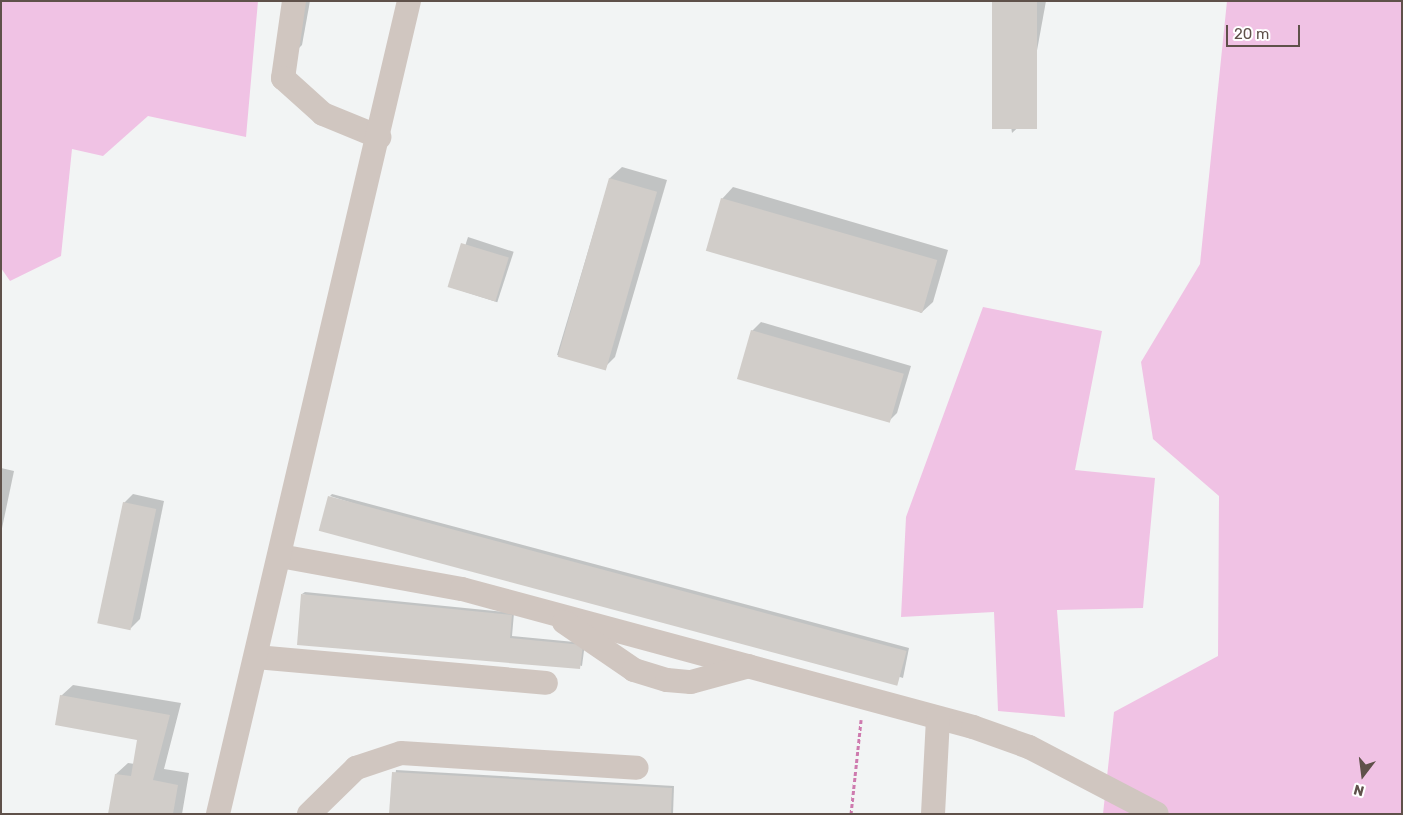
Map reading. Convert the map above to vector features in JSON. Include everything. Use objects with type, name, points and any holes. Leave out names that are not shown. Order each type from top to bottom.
[{"type":"street","points":[[294,1],[283,78],[322,114],[379,137]]},
{"type":"street","points":[[218,814],[379,137],[409,1]]},
{"type":"street","points":[[280,556],[462,589],[938,718],[1028,747],[1157,814]]},
{"type":"street","points":[[528,607],[564,622],[634,670],[667,680],[691,682],[749,666]]},
{"type":"street","points":[[256,657],[546,682]]},
{"type":"street","points":[[934,814],[938,718]]},
{"type":"street","points":[[309,814],[356,768],[401,753],[637,768]]},
{"type":"path","points":[[851,814],[864,697]]},
{"type":"shaded area","points":[[1,1],[258,1],[246,137],[148,116],[103,156],[72,149],[61,256],[10,281],[1,268]]},
{"type":"shaded area","points":[[1227,1],[1402,1],[1402,814],[1103,814],[1114,712],[1218,656],[1219,496],[1153,439],[1141,362],[1200,264]]},
{"type":"shaded area","points":[[983,307],[1102,331],[1075,470],[1155,478],[1143,608],[1057,610],[1065,717],[998,711],[994,612],[901,617],[906,517]]},
{"type":"building","points":[[992,1],[1037,1],[1037,129],[992,129]]},
{"type":"building","points":[[609,178],[657,192],[606,371],[558,357]]},
{"type":"building","points":[[721,198],[937,260],[922,313],[706,251]]},
{"type":"building","points":[[461,243],[509,258],[495,302],[448,287]]},
{"type":"building","points":[[751,330],[904,374],[890,423],[737,379]]},
{"type":"building","points":[[328,496],[907,651],[897,686],[319,531]]},
{"type":"building","points":[[123,502],[156,509],[130,630],[97,623]]},
{"type":"building","points":[[301,594],[512,615],[510,638],[583,645],[580,669],[297,645]]},
{"type":"building","points":[[60,695],[170,715],[153,780],[178,785],[173,814],[108,814],[115,774],[131,776],[137,740],[55,725]]},
{"type":"building","points":[[392,772],[672,788],[671,814],[389,814]]}]
